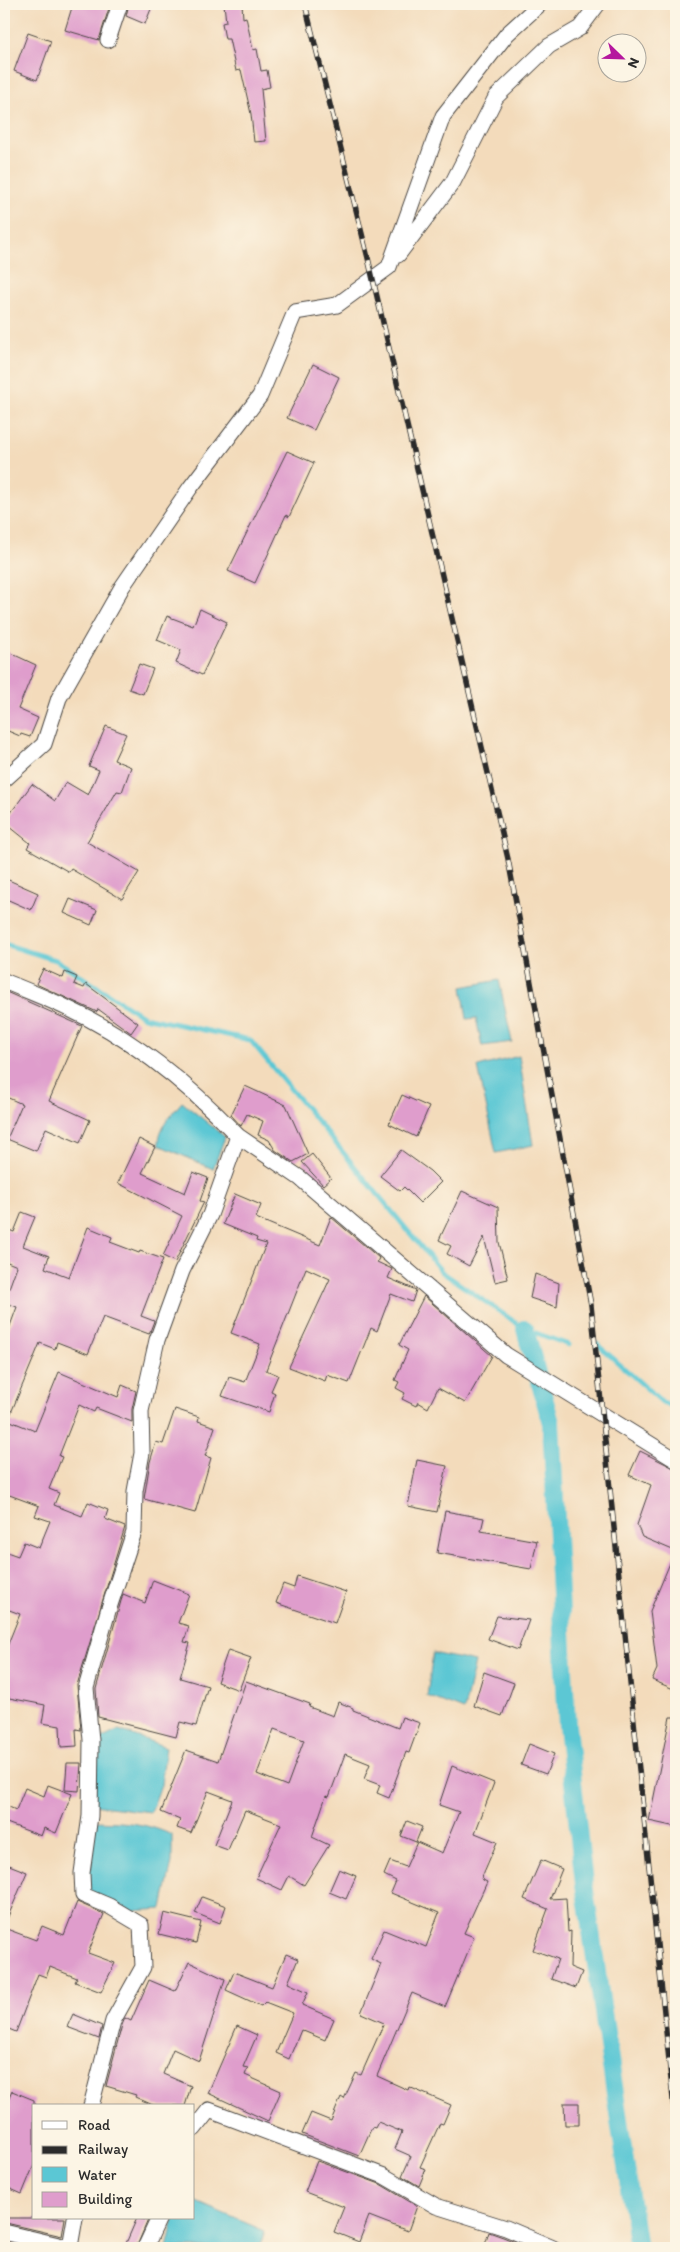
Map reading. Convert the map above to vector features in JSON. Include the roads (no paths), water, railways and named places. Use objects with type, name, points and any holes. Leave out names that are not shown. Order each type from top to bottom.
[{"type":"street","points":[[108,40],[120,4]]},
{"type":"street","points":[[389,267],[443,116],[507,34],[540,4]]},
{"type":"street","points":[[4,780],[44,744],[59,698],[122,587],[190,488],[260,396],[295,312],[337,304],[389,267],[453,182],[496,98],[549,46],[580,28],[598,4]]},
{"type":"street","points":[[4,981],[68,1008],[145,1053],[204,1101],[238,1136],[300,1178],[506,1355],[676,1460]]},
{"type":"street","points":[[92,2104],[113,2021],[143,1967],[142,1925],[83,1894],[82,1873],[90,1816],[91,1740],[86,1688],[134,1532],[135,1491],[142,1453],[141,1411],[157,1340],[182,1271],[210,1215],[238,1136]]},
{"type":"street","points":[[195,2128],[209,2110],[384,2176],[436,2206],[506,2228],[553,2248]]},
{"type":"street","points":[[4,2232],[70,2248],[76,2220]]},
{"type":"street","points":[[144,2248],[158,2220]]},
{"type":"water","points":[[499,980],[512,1042],[482,1046],[476,1018],[467,1019],[462,987]]},
{"type":"water","points":[[519,1056],[533,1145],[496,1153],[478,1067]]},
{"type":"water","points":[[182,1102],[225,1137],[213,1169],[159,1145],[163,1127]]},
{"type":"water","points":[[433,1653],[475,1662],[464,1710],[427,1696]]},
{"type":"water","points":[[119,1730],[166,1747],[161,1785],[151,1812],[93,1805],[95,1742]]},
{"type":"water","points":[[93,1821],[143,1825],[172,1835],[172,1862],[162,1909],[132,1911],[85,1889]]},
{"type":"water","points":[[195,2201],[265,2231],[259,2248],[167,2248],[174,2220],[195,2220]]},
{"type":"waterway","points":[[4,944],[56,960],[144,1017],[250,1040],[442,1272],[525,1329],[569,1345]]},
{"type":"waterway","points":[[525,1329],[551,1423],[567,1726],[584,1884],[638,2248]]},
{"type":"waterway","points":[[597,1344],[662,1402],[676,1408]]},
{"type":"railway","points":[[305,4],[368,258],[508,859],[591,1305],[676,2128]]}]
